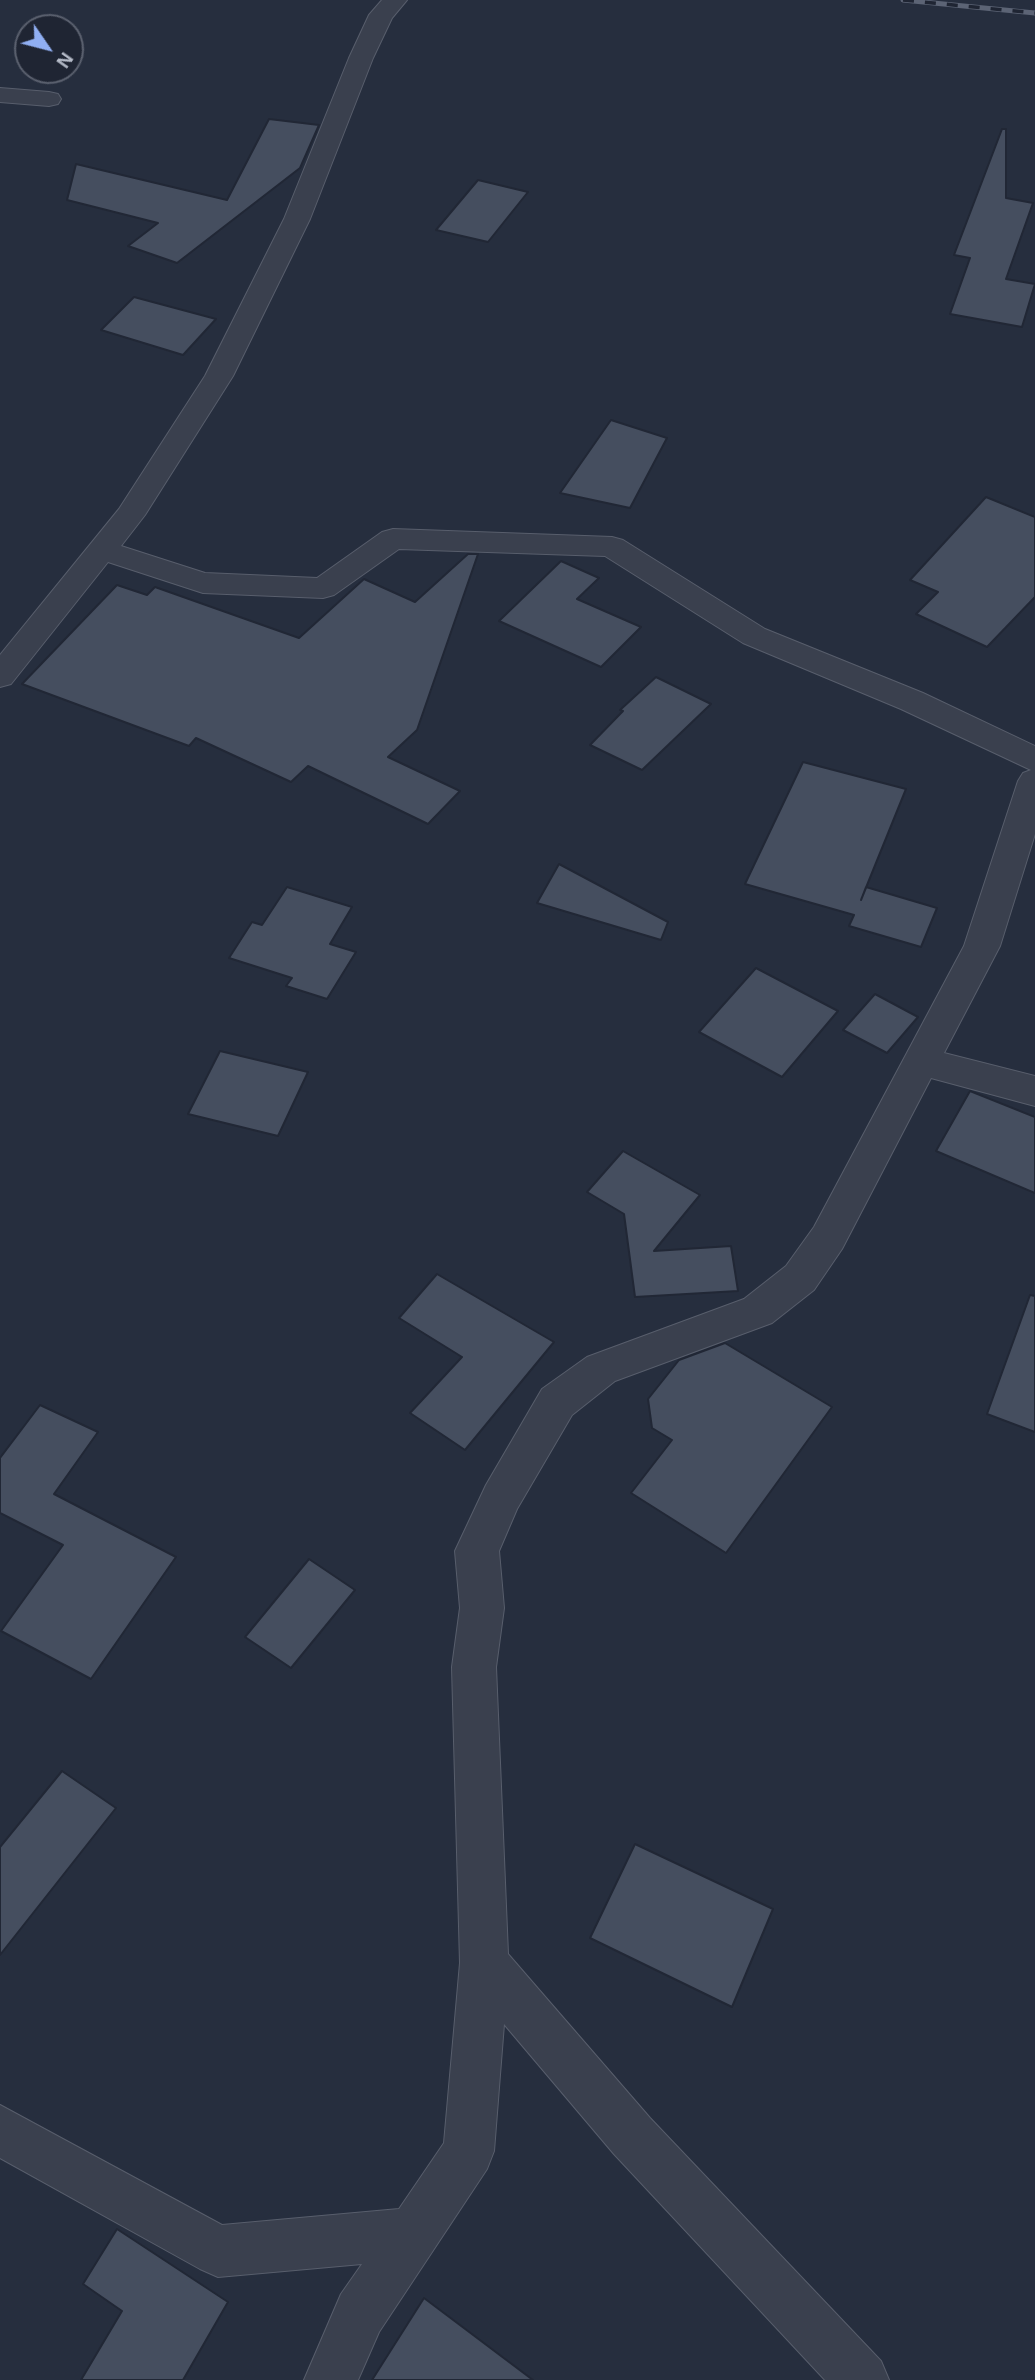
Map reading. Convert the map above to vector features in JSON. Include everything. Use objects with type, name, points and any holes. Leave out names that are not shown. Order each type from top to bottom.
[{"type":"street","points":[[0,676],[130,515],[219,376],[297,219],[360,58],[381,15],[395,0]]},
{"type":"street","points":[[0,94],[49,99]]},
{"type":"street","points":[[102,550],[203,583],[323,588],[393,539],[612,547],[754,636],[912,701],[1035,760]]},
{"type":"street","points":[[331,2380],[360,2313],[469,2151],[484,1963],[474,1667],[482,1608],[477,1551],[501,1498],[557,1402],[601,1368],[758,1311],[800,1278],[828,1238],[982,946],[1026,843],[1035,781]]},
{"type":"street","points":[[921,1061],[1035,1091]]},
{"type":"street","points":[[484,1963],[632,2136],[862,2380]]},
{"type":"street","points":[[0,2130],[218,2251],[414,2234]]},
{"type":"building","points":[[269,119],[319,125],[300,168],[177,263],[128,246],[158,223],[67,200],[76,164],[227,200]]},
{"type":"building","points":[[1002,129],[1006,129],[1006,198],[1033,203],[1006,279],[1035,284],[1022,327],[950,314],[970,258],[954,255]]},
{"type":"building","points":[[478,180],[528,192],[488,242],[436,230]]},
{"type":"building","points":[[134,297],[216,319],[183,355],[101,330]]},
{"type":"building","points":[[611,420],[667,438],[630,508],[560,493]]},
{"type":"building","points":[[986,497],[1035,517],[1035,597],[987,647],[916,614],[938,592],[910,580]]},
{"type":"building","points":[[468,554],[478,554],[417,730],[388,757],[460,791],[428,824],[308,766],[291,782],[196,738],[189,746],[22,684],[117,585],[147,595],[155,587],[299,638],[364,579],[415,602]]},
{"type":"building","points":[[561,561],[599,578],[577,599],[641,627],[601,667],[499,621]]},
{"type":"building","points":[[656,677],[711,704],[642,770],[590,745],[623,711],[620,710]]},
{"type":"building","points":[[803,762],[906,789],[866,887],[937,908],[921,947],[849,926],[854,915],[745,884]]},
{"type":"building","points":[[559,864],[668,922],[661,940],[537,903]]},
{"type":"building","points":[[287,887],[352,907],[330,944],[356,952],[327,999],[286,986],[292,978],[229,958],[252,922],[262,925]]},
{"type":"building","points":[[756,968],[838,1011],[782,1077],[699,1032]]},
{"type":"building","points":[[875,994],[918,1017],[887,1053],[843,1030]]},
{"type":"building","points":[[220,1051],[308,1072],[278,1136],[188,1114]]},
{"type":"building","points":[[970,1091],[1035,1117],[1035,1193],[936,1151]]},
{"type":"building","points":[[623,1151],[700,1195],[654,1251],[731,1246],[738,1291],[635,1297],[624,1214],[587,1192]]},
{"type":"building","points":[[437,1274],[554,1342],[465,1450],[410,1413],[462,1357],[399,1318]]},
{"type":"building","points":[[1030,1295],[1035,1296],[1035,1432],[987,1414]]},
{"type":"building","points":[[725,1343],[832,1407],[726,1553],[631,1493],[672,1440],[652,1428],[648,1399],[679,1360]]},
{"type":"building","points":[[40,1405],[98,1432],[54,1494],[176,1557],[91,1679],[1,1631],[63,1545],[0,1513],[0,1458]]},
{"type":"building","points":[[309,1559],[355,1590],[291,1668],[245,1637]]},
{"type":"building","points":[[62,1771],[116,1808],[0,1955],[0,1847]]},
{"type":"building","points":[[635,1844],[773,1909],[732,2007],[590,1938]]},
{"type":"building","points":[[117,2229],[228,2302],[183,2380],[81,2380],[122,2311],[83,2284]]},
{"type":"building","points":[[424,2298],[533,2380],[372,2380]]},
{"type":"railway","points":[[903,0],[1035,13]]}]
